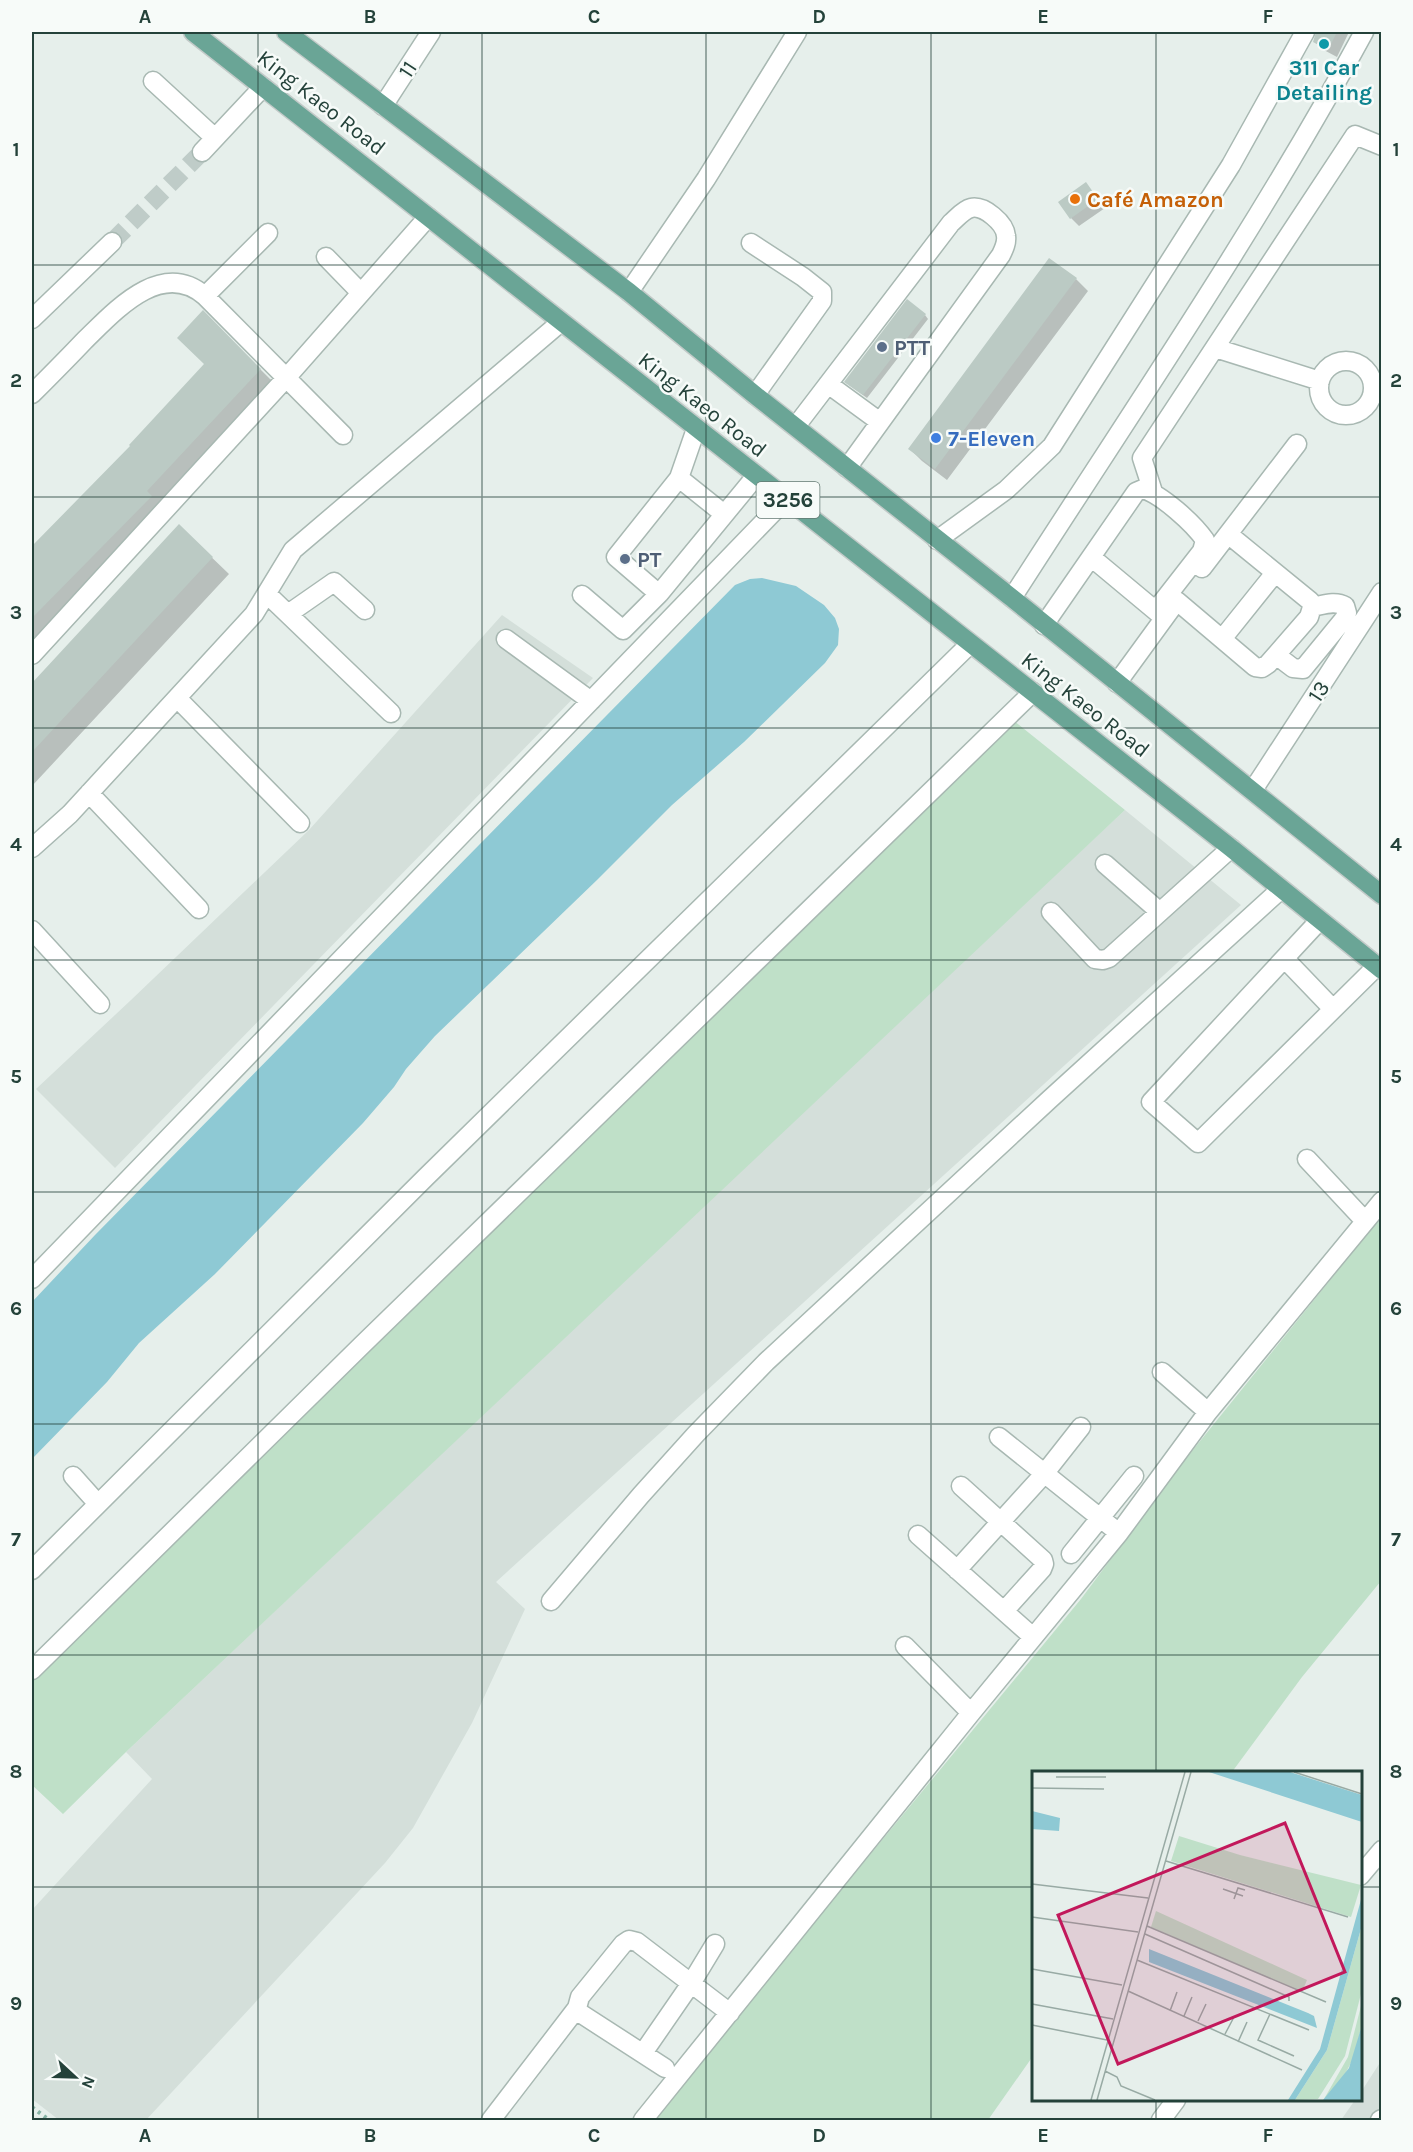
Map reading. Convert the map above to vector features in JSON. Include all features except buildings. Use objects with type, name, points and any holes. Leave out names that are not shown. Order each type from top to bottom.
[{"type":"main road","name":"King Kaeo Road","points":[[193,32],[1231,848],[1379,968]]},
{"type":"main road","name":"King Kaeo Road","points":[[286,32],[629,292],[1382,895]]},
{"type":"street","name":"11","points":[[383,106],[431,32]]},
{"type":"street","points":[[629,292],[706,179],[797,32]]},
{"type":"street","points":[[937,540],[1006,489],[1052,446],[1231,165],[1305,32]]},
{"type":"street","points":[[1012,598],[1264,204],[1318,117],[1364,32]]},
{"type":"street","points":[[153,81],[215,138]]},
{"type":"street","points":[[202,152],[263,87]]},
{"type":"street","points":[[1153,492],[1142,458],[1355,135],[1382,146]]},
{"type":"street","points":[[796,426],[951,223],[970,208],[975,207],[984,210],[1000,222],[1005,229],[1006,238],[1001,255],[847,468]]},
{"type":"street","points":[[32,655],[287,377],[428,216]]},
{"type":"street","points":[[205,296],[268,233]]},
{"type":"street","points":[[32,319],[112,242]]},
{"type":"street","points":[[751,243],[822,292],[822,301],[755,395]]},
{"type":"street","points":[[326,257],[361,293]]},
{"type":"street","points":[[32,394],[120,306],[141,291],[163,284],[183,284],[205,296],[343,435]]},
{"type":"street","points":[[32,848],[70,814],[254,614],[293,550],[561,322]]},
{"type":"street","points":[[1215,348],[1320,381]]},
{"type":"street","points":[[1338,362],[1355,362],[1363,366],[1372,380],[1376,403],[1352,414],[1342,415],[1334,412],[1321,399],[1320,381],[1324,372],[1338,362]]},
{"type":"street","points":[[828,384],[880,422]]},
{"type":"street","points":[[659,594],[616,557],[679,478],[696,429]]},
{"type":"street","points":[[1160,614],[1177,601],[1297,444]]},
{"type":"street","points":[[582,595],[622,630],[659,594],[756,476]]},
{"type":"street","points":[[679,478],[724,514]]},
{"type":"street","points":[[1044,625],[1136,492],[1143,489],[1153,492],[1198,531],[1205,540],[1202,551],[1117,683]]},
{"type":"street","points":[[32,1279],[786,499]]},
{"type":"street","points":[[1177,601],[1255,667],[1262,668],[1309,616],[1312,607],[1310,601],[1228,534]]},
{"type":"street","points":[[1091,557],[1160,614]]},
{"type":"street","points":[[1222,639],[1275,573]]},
{"type":"street","points":[[288,614],[334,582],[365,610]]},
{"type":"street","name":"13","points":[[1253,790],[1376,615],[1382,592]]},
{"type":"street","points":[[267,594],[391,713]]},
{"type":"street","points":[[1276,655],[1293,668],[1303,669],[1347,613],[1345,606],[1341,604],[1333,603],[1312,607]]},
{"type":"street","points":[[506,639],[591,701]]},
{"type":"street","points":[[32,1570],[425,1178],[970,644]]},
{"type":"street","points":[[32,1670],[352,1354],[1033,692]]},
{"type":"street","points":[[177,698],[300,824]]},
{"type":"street","points":[[89,793],[200,909]]},
{"type":"street","points":[[1052,912],[1095,959],[1103,960],[1231,848]]},
{"type":"street","points":[[1105,864],[1160,912]]},
{"type":"street","points":[[551,1601],[640,1495],[766,1362],[1281,890]]},
{"type":"street","points":[[1319,921],[1151,1102],[1198,1143],[1333,1009],[1379,968]]},
{"type":"street","points":[[32,930],[100,1004]]},
{"type":"street","points":[[1285,959],[1333,1009]]},
{"type":"street","points":[[1306,1159],[1365,1221]]},
{"type":"street","points":[[643,2121],[1119,1533],[1208,1412],[1382,1201]]},
{"type":"street","points":[[1162,1372],[1208,1412]]},
{"type":"street","points":[[957,1570],[1044,1474],[1081,1427]]},
{"type":"street","points":[[999,1437],[1119,1533]]},
{"type":"street","points":[[73,1476],[98,1504]]},
{"type":"street","points":[[1071,1554],[1134,1476]]},
{"type":"street","points":[[961,1486],[1043,1560],[1044,1564],[1004,1611]]},
{"type":"street","points":[[918,1535],[1033,1637]]},
{"type":"street","points":[[905,1646],[971,1713]]},
{"type":"street","points":[[1362,1874],[1382,1850]]},
{"type":"street","points":[[491,2121],[578,2008],[580,1997],[623,1944],[629,1940],[637,1942],[730,2013]]},
{"type":"street","points":[[643,2053],[715,1944]]},
{"type":"street","points":[[578,2008],[580,2013],[665,2068]]},
{"type":"street","points":[[1161,2121],[1175,2101]]},
{"type":"path","points":[[32,2107],[49,2121]]},
{"type":"shaded area","points":[[502,615],[593,678],[115,1168],[36,1089],[309,830]]},
{"type":"shaded area","points":[[1125,810],[1241,905],[496,1582],[525,1609],[472,1723],[413,1828],[385,1863],[146,2120],[59,2120],[32,2099],[32,1910],[152,1779],[126,1752]]},
{"type":"shaded area","points":[[1381,2061],[1381,2120],[1341,2120],[1354,2101],[1362,2101],[1362,2090]]},
{"type":"green space","points":[[1013,720],[1125,810],[63,1814],[32,1785],[32,1681],[98,1613]]},
{"type":"green space","points":[[1381,1217],[1381,1581],[1302,1677],[1233,1771],[1032,1771],[1032,2057],[988,2120],[651,2120],[1081,1599],[1184,1461]]},
{"type":"water","points":[[762,578],[796,586],[824,605],[835,618],[839,629],[838,645],[825,663],[744,742],[672,805],[435,1036],[363,1123],[215,1274],[139,1343],[107,1382],[32,1459],[32,1302],[95,1235],[735,585],[750,579]]},
{"type":"tunnel","points":[[112,242],[202,152]]},
{"type":"place","name":"311 Car Detailing","points":[[1324,44]]},
{"type":"place","name":"Café Amazon","points":[[1075,199]]},
{"type":"place","name":"PTT","points":[[882,347]]},
{"type":"place","name":"7-Eleven","points":[[936,438]]},
{"type":"place","name":"PT","points":[[625,559]]}]
